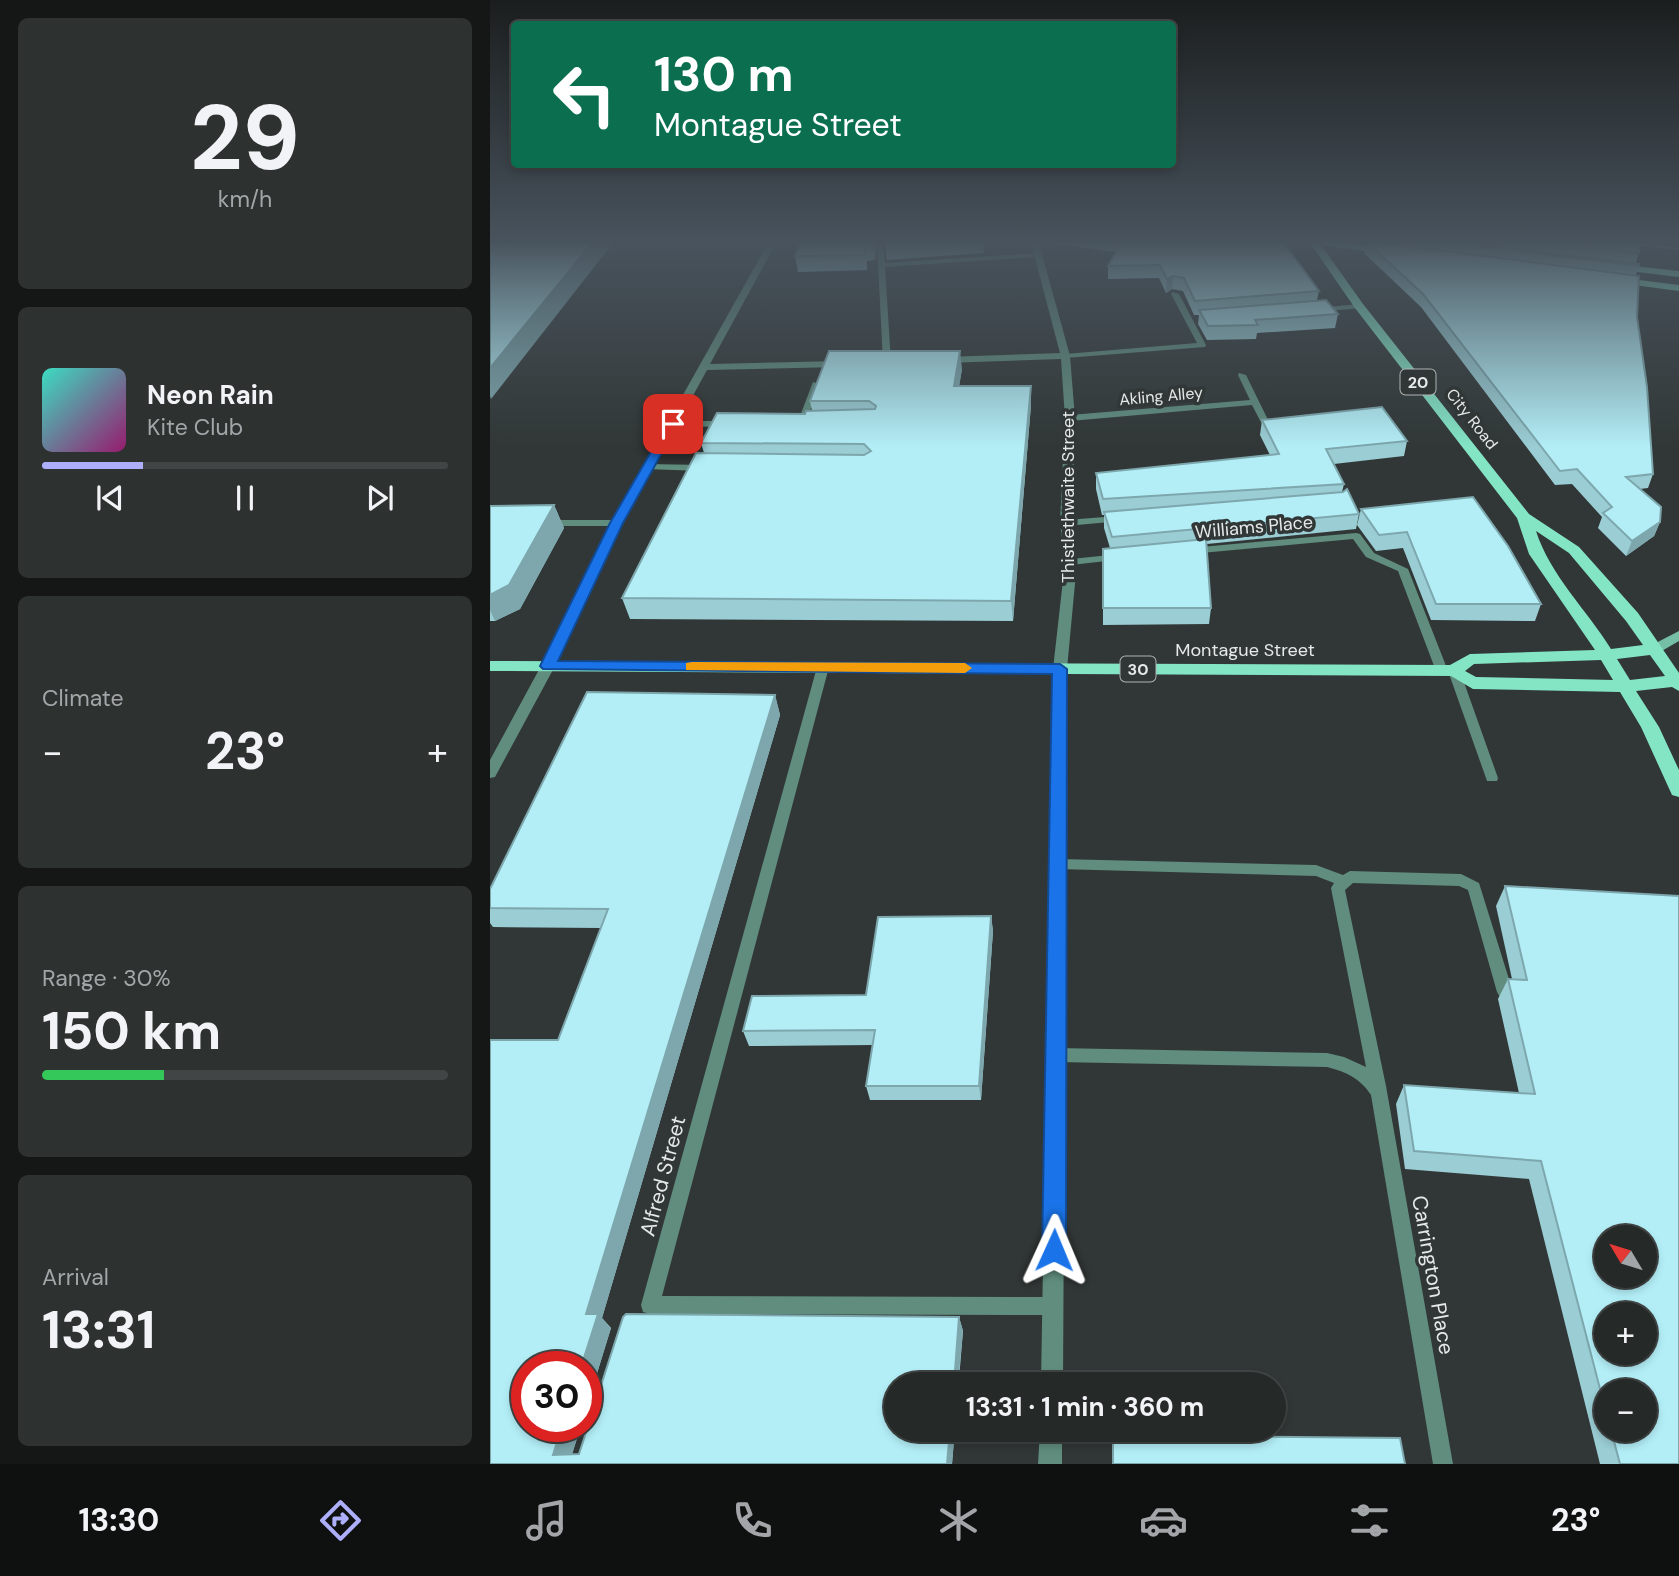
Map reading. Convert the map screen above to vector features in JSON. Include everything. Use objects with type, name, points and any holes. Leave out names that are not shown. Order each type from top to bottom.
[{"type":"main road","name":"City Road","points":[[1363,311],[1524,517],[1574,550],[1655,649],[1678,682]]},
{"type":"main road","name":"City Road","points":[[1524,517],[1536,554],[1587,623],[1650,727],[1679,790]]},
{"type":"main road","name":"Montague Street","points":[[1448,671],[1470,659],[1605,655],[1655,649]]},
{"type":"main road","name":"Montague Street","points":[[490,666],[1448,671],[1473,683],[1625,686],[1678,682]]},
{"type":"street","points":[[490,773],[548,666],[617,523],[735,311]]},
{"type":"street","name":"Thistlethwaite Street","points":[[1052,1372],[1060,669],[1071,562],[1066,523],[1070,418],[1065,356],[1053,311]]},
{"type":"street","points":[[926,360],[1065,356]]},
{"type":"street","points":[[874,362],[900,361]]},
{"type":"street","points":[[704,367],[849,363]]},
{"type":"street","points":[[527,523],[617,523]]},
{"type":"street","points":[[1655,649],[1679,635]]},
{"type":"street","points":[[1050,1464],[1051,1442]]},
{"type":"lane","points":[[884,311],[887,362]]},
{"type":"lane","points":[[1065,356],[1202,345],[1184,311]]},
{"type":"lane","points":[[1189,320],[1202,319]]},
{"type":"lane","points":[[801,424],[824,364]]},
{"type":"lane","points":[[1242,375],[1267,426]]},
{"type":"lane","name":"Akling Alley","points":[[1070,418],[1255,402]]},
{"type":"lane","points":[[673,424],[738,424]]},
{"type":"lane","points":[[789,424],[813,425]]},
{"type":"lane","points":[[648,467],[719,468]]},
{"type":"lane","points":[[1066,523],[1126,519]]},
{"type":"lane","name":"Williams Place","points":[[1180,552],[1356,536],[1370,555],[1403,569],[1448,671]]},
{"type":"lane","points":[[1071,562],[1126,557]]},
{"type":"lane","name":"Alfred Street","points":[[650,1305],[823,667]]},
{"type":"lane","points":[[1448,671],[1492,778]]},
{"type":"lane","points":[[1058,864],[1316,871],[1345,881],[1350,877],[1461,880],[1474,887],[1505,992]]},
{"type":"lane","name":"Carrington Place","points":[[1345,881],[1338,888],[1379,1093],[1443,1464]]},
{"type":"lane","points":[[1056,1055],[1327,1060],[1348,1064],[1369,1076],[1379,1093]]},
{"type":"lane","points":[[633,1317],[650,1305],[1054,1306]]},
{"type":"building","points":[[490,311],[536,311],[490,368]]},
{"type":"building","points":[[1200,311],[1336,311],[1338,314],[1255,320],[1258,325],[1208,326]]},
{"type":"building","points":[[1436,311],[1637,311],[1647,387],[1653,474],[1626,477],[1661,507],[1660,522],[1632,541],[1603,513],[1612,507],[1577,469],[1560,471]]},
{"type":"building","points":[[829,351],[960,351],[954,386],[1031,386],[1011,601],[622,598],[696,453],[864,455],[871,451],[864,444],[701,443],[717,413],[805,414],[806,411],[875,409],[876,406],[869,401],[810,401]]},
{"type":"building","points":[[1382,407],[1407,441],[1326,449],[1344,484],[1103,499],[1096,473],[1279,454],[1262,420]]},
{"type":"building","points":[[1347,489],[1359,514],[1112,537],[1104,512],[1343,492]]},
{"type":"building","points":[[1473,497],[1508,546],[1541,604],[1436,604],[1407,532],[1379,535],[1361,509]]},
{"type":"building","points":[[554,505],[509,585],[490,595],[490,506]]},
{"type":"building","points":[[1206,539],[1211,608],[1103,608],[1103,549]]},
{"type":"building","points":[[587,692],[775,695],[586,1314],[598,1314],[586,1351],[511,1351],[511,1442],[557,1442],[553,1455],[579,1454],[583,1442],[602,1442],[602,1382],[626,1314],[959,1317],[955,1372],[884,1372],[884,1442],[949,1442],[947,1464],[490,1464],[490,1040],[558,1040],[608,909],[490,908],[490,889]]},
{"type":"building","points":[[1505,886],[1679,896],[1679,1464],[1620,1464],[1614,1442],[1657,1442],[1657,1379],[1597,1379],[1541,1161],[1414,1151],[1404,1085],[1535,1094],[1508,979],[1527,980]]},
{"type":"building","points":[[991,916],[979,1086],[866,1086],[875,1030],[743,1031],[752,996],[866,995],[878,917]]},
{"type":"building","points":[[1286,1437],[1400,1438],[1405,1464],[1113,1464],[1113,1442],[1286,1442]]},
{"type":"slow traffic","points":[[692,667],[965,668]]},
{"type":"route","points":[[673,424],[617,523],[548,666],[1060,669],[1054,1250]]}]
